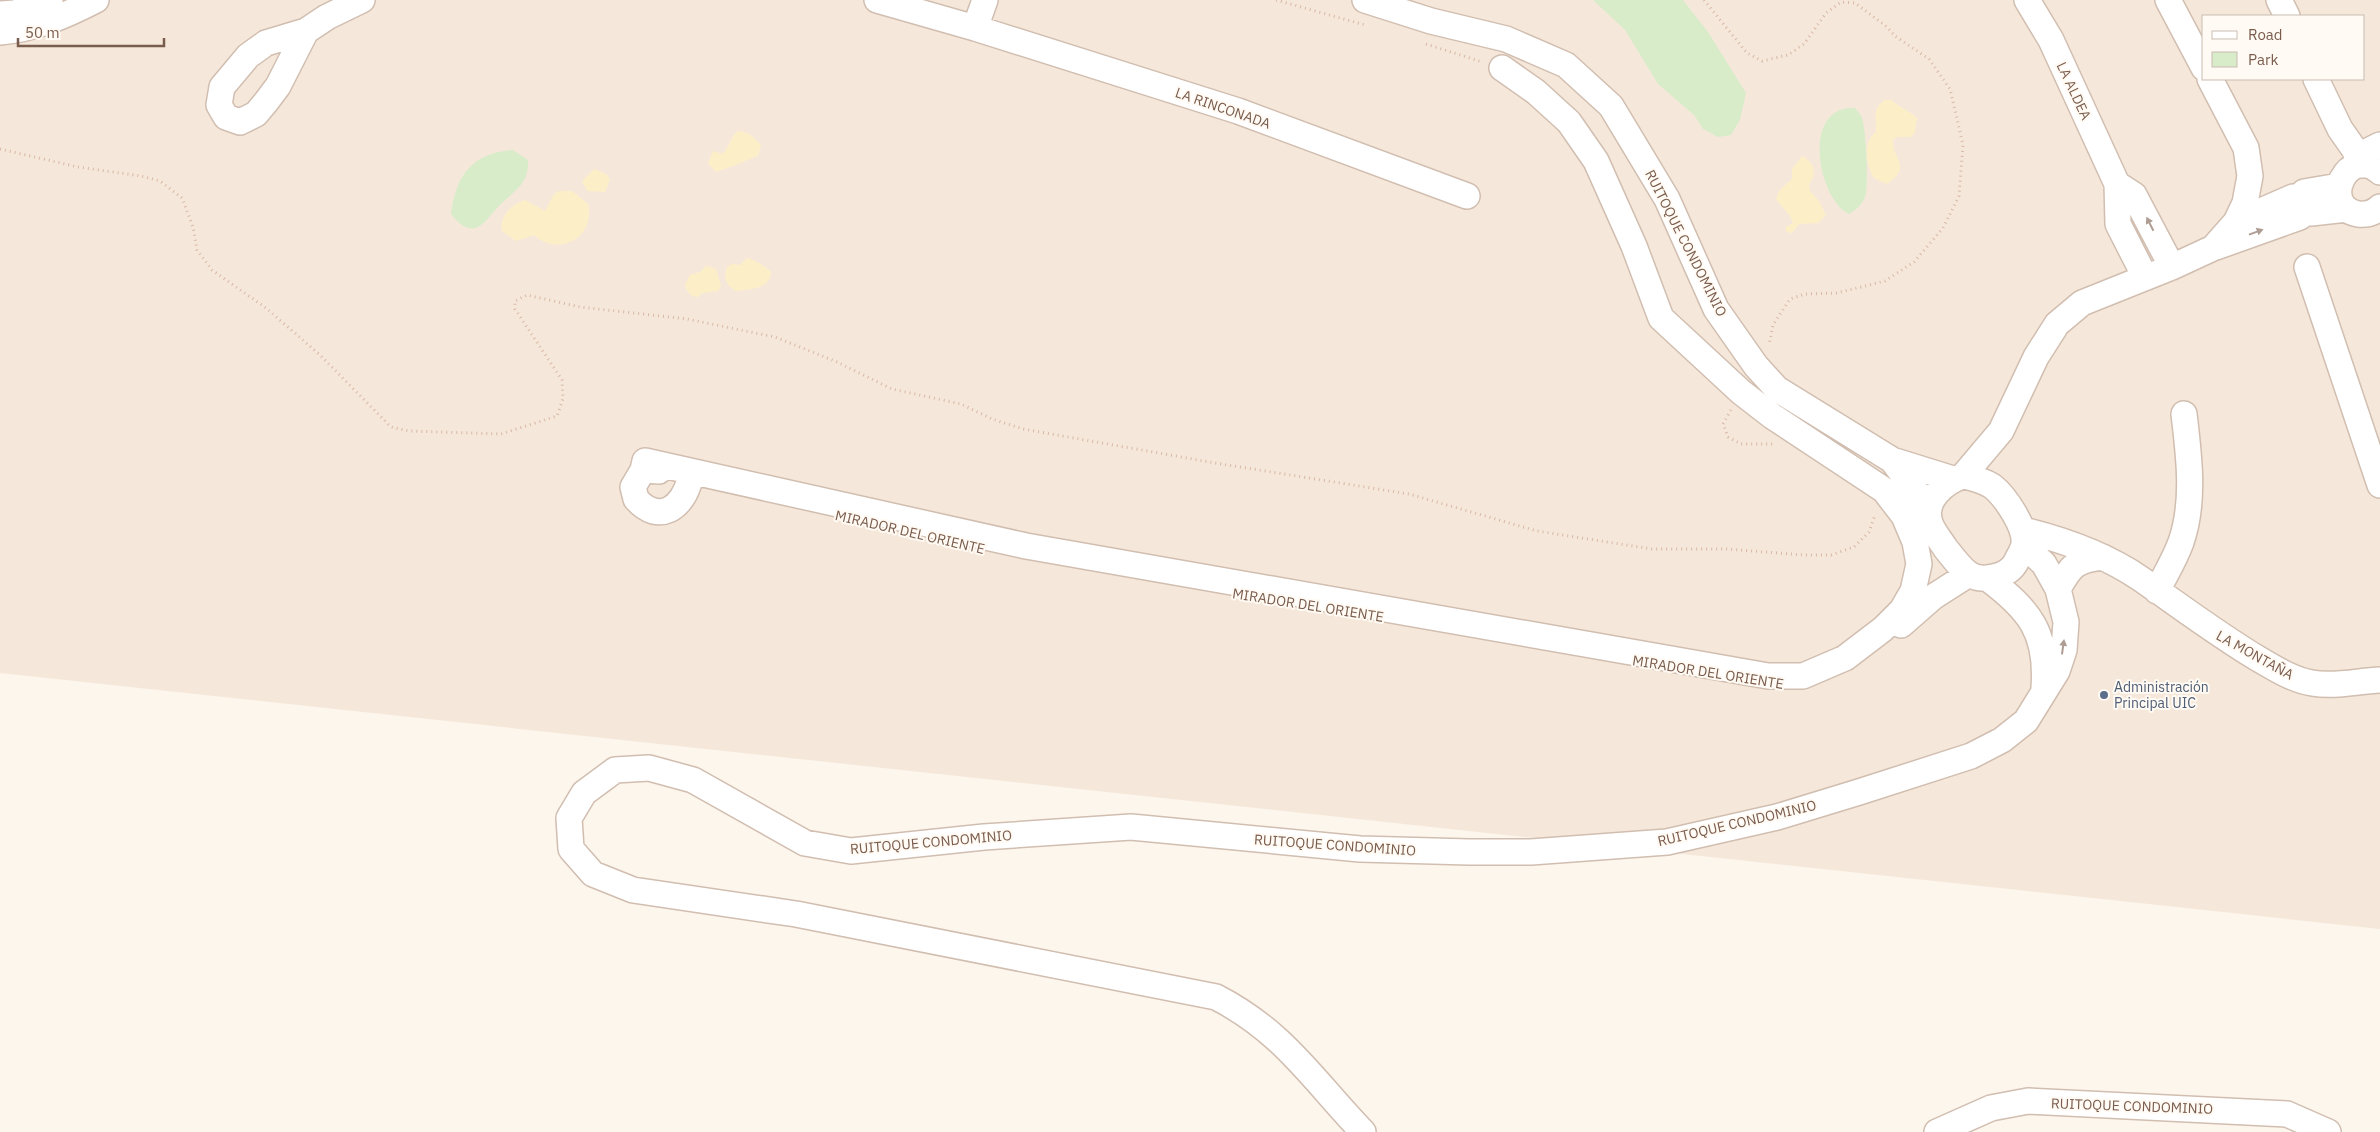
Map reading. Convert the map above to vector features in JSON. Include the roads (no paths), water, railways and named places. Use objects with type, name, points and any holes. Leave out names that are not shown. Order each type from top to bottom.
[{"type":"street","points":[[0,14],[15,13],[50,0]]},
{"type":"street","points":[[0,32],[24,30],[70,14],[96,0]]},
{"type":"street","points":[[306,31],[278,86],[256,114],[240,122],[226,117],[219,105],[222,87],[248,56],[266,43],[306,31],[327,17],[362,0]]},
{"type":"street","name":"LA RINCONADA","points":[[877,0],[948,10],[975,28],[1238,111],[1468,196]]},
{"type":"street","points":[[975,28],[985,0]]},
{"type":"street","name":"RUITOQUE CONDOMINIO","points":[[1363,1132],[1322,1084],[1274,1034],[1243,1011],[1216,997],[796,914],[633,890],[593,874],[571,849],[569,818],[584,793],[615,770],[649,768],[693,780],[805,843],[851,851],[984,837],[1130,827],[1360,849],[1531,852],[1667,842],[1777,816],[1971,756],[2002,740],[2026,721],[2057,671],[2064,650],[2066,622],[2058,589],[2044,564],[2024,537],[2013,512],[1994,487],[1978,478],[1958,478],[1892,460],[1777,389],[1756,366],[1716,308],[1667,199],[1611,106],[1566,65],[1506,40],[1431,21],[1365,0]]},
{"type":"street","name":"LA ALDEA","points":[[2027,0],[2051,40],[2117,184],[2118,224],[2145,277]]},
{"type":"street","points":[[2168,0],[2202,64]]},
{"type":"street","points":[[2279,0],[2286,15]]},
{"type":"street","points":[[690,479],[687,491],[671,510],[658,513],[646,508],[636,499],[633,487],[643,470],[645,461],[1026,546],[1768,676],[1803,676],[1845,658],[1883,629],[1902,610],[1913,591],[1919,564],[1915,542],[1904,516],[1884,490],[1772,416],[1741,392],[1661,318],[1634,246],[1600,170],[1569,122],[1536,92],[1502,68]]},
{"type":"street","points":[[2211,80],[2246,148],[2250,176],[2245,204],[2236,222],[2213,248]]},
{"type":"street","points":[[2316,80],[2340,128],[2354,149],[2372,168]]},
{"type":"street","points":[[2340,128],[2337,164],[2339,194],[2368,212]]},
{"type":"street","points":[[2372,168],[2368,151],[2380,145]]},
{"type":"street","points":[[1928,509],[1936,493],[1958,478],[2001,431],[2036,357],[2057,324],[2082,303],[2172,267],[2302,205],[2339,183],[2348,170],[2372,168]]},
{"type":"street","name":"LA ALDEA","points":[[2117,184],[2134,196],[2172,267]]},
{"type":"street","points":[[2236,222],[2302,205],[2368,212]]},
{"type":"street","points":[[2307,267],[2380,485]]},
{"type":"street","points":[[2157,592],[2181,542],[2188,505],[2190,466],[2184,414]]},
{"type":"street","points":[[1994,487],[2001,431]]},
{"type":"street","name":"RUITOQUE CONDOMINIO","points":[[1892,460],[1928,509],[1929,522],[1936,534],[1978,576],[2019,604],[2033,624],[2043,645],[2046,668],[2044,691]]},
{"type":"street","name":"MIRADOR DEL ORIENTE","points":[[643,470],[668,472],[690,479],[1015,556],[1566,647],[1713,676],[1798,687],[1816,684],[1873,651],[1910,616]]},
{"type":"street","name":"RUITOQUE CONDOMINIO","points":[[1910,616],[1926,586],[1936,534]]},
{"type":"street","points":[[1910,616],[1933,597],[1978,576],[2002,575],[2014,566],[2024,537],[2048,536],[2103,557]]},
{"type":"street","points":[[2058,589],[2067,574],[2083,559],[2103,557]]},
{"type":"street","name":"LA MONTAÑA","points":[[2103,557],[2141,579],[2213,632],[2279,670],[2312,683],[2339,684],[2375,676]]},
{"type":"street","name":"RUITOQUE CONDOMINIO","points":[[1936,1132],[1991,1108],[2028,1101],[2287,1114],[2328,1132]]},
{"type":"place","name":"Administración Principal UIC","points":[[2104,695]]}]
